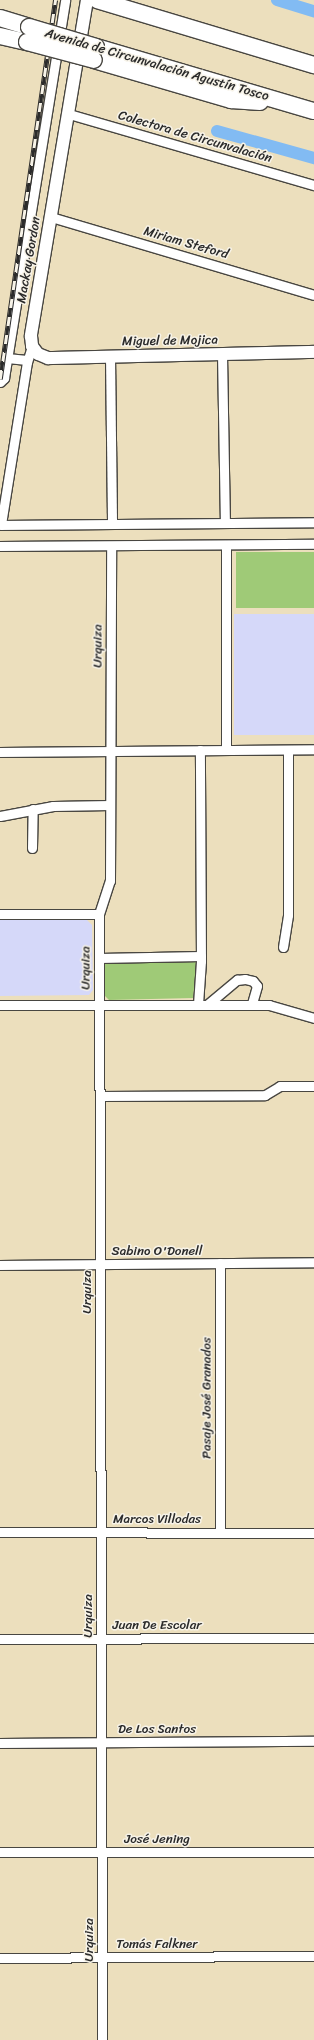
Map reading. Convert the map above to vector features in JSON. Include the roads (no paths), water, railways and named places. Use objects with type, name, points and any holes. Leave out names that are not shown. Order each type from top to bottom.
[{"type":"highway","points":[[100,1],[314,64]]},
{"type":"highway","name":"Avenida de Circunvalación Agustín Tosco","points":[[0,18],[28,35],[314,111]]},
{"type":"highway","points":[[0,36],[28,35]]},
{"type":"main road","name":"Mackay Gordon","points":[[32,346],[30,336],[69,114],[87,0]]},
{"type":"main road","name":"Miguel de Mojica","points":[[32,346],[38,354],[48,358],[314,352]]},
{"type":"street","points":[[0,382],[4,378],[66,0]]},
{"type":"street","name":"Colectora de Circunvalación","points":[[69,114],[314,185]]},
{"type":"street","name":"Miriam Steford","points":[[51,217],[314,295]]},
{"type":"street","name":"Mackay Gordon","points":[[1,525],[27,360],[32,346]]},
{"type":"street","points":[[222,354],[226,522]]},
{"type":"street","points":[[110,356],[112,524]]},
{"type":"street","points":[[7,358],[27,360]]},
{"type":"street","points":[[1,525],[314,522]]},
{"type":"street","points":[[0,546],[314,544]]},
{"type":"street","points":[[226,545],[226,750]]},
{"type":"street","name":"Urquiza","points":[[102,2040],[99,914],[110,881],[111,546]]},
{"type":"street","points":[[0,752],[314,749]]},
{"type":"street","points":[[198,1004],[201,956],[200,750]]},
{"type":"street","points":[[283,947],[288,916],[288,750]]},
{"type":"street","points":[[0,816],[33,809],[110,806]]},
{"type":"street","points":[[32,848],[33,809]]},
{"type":"street","points":[[0,914],[99,914]]},
{"type":"street","points":[[99,958],[201,956]]},
{"type":"street","points":[[208,1004],[237,980],[245,979],[253,981],[257,986],[252,1004]]},
{"type":"street","points":[[0,1005],[252,1004],[269,1005],[314,1018]]},
{"type":"street","points":[[100,1096],[265,1095],[280,1086],[314,1086]]},
{"type":"street","name":"Sabino O'Donell","points":[[0,1265],[314,1262]]},
{"type":"street","name":"Pasaje José Granados","points":[[220,1263],[220,1532]]},
{"type":"street","name":"Marcos Villodas","points":[[0,1532],[314,1533]]},
{"type":"street","name":"Juan De Escolar","points":[[0,1639],[314,1638]]},
{"type":"street","name":"De Los Santos","points":[[0,1743],[314,1741]]},
{"type":"street","name":"José Jening","points":[[0,1852],[314,1852]]},
{"type":"street","name":"Tomás Falkner","points":[[0,1958],[314,1956]]},
{"type":"waterway","points":[[277,0],[314,11]]},
{"type":"waterway","points":[[217,131],[314,158]]},
{"type":"railway","points":[[0,379],[55,0]]}]
